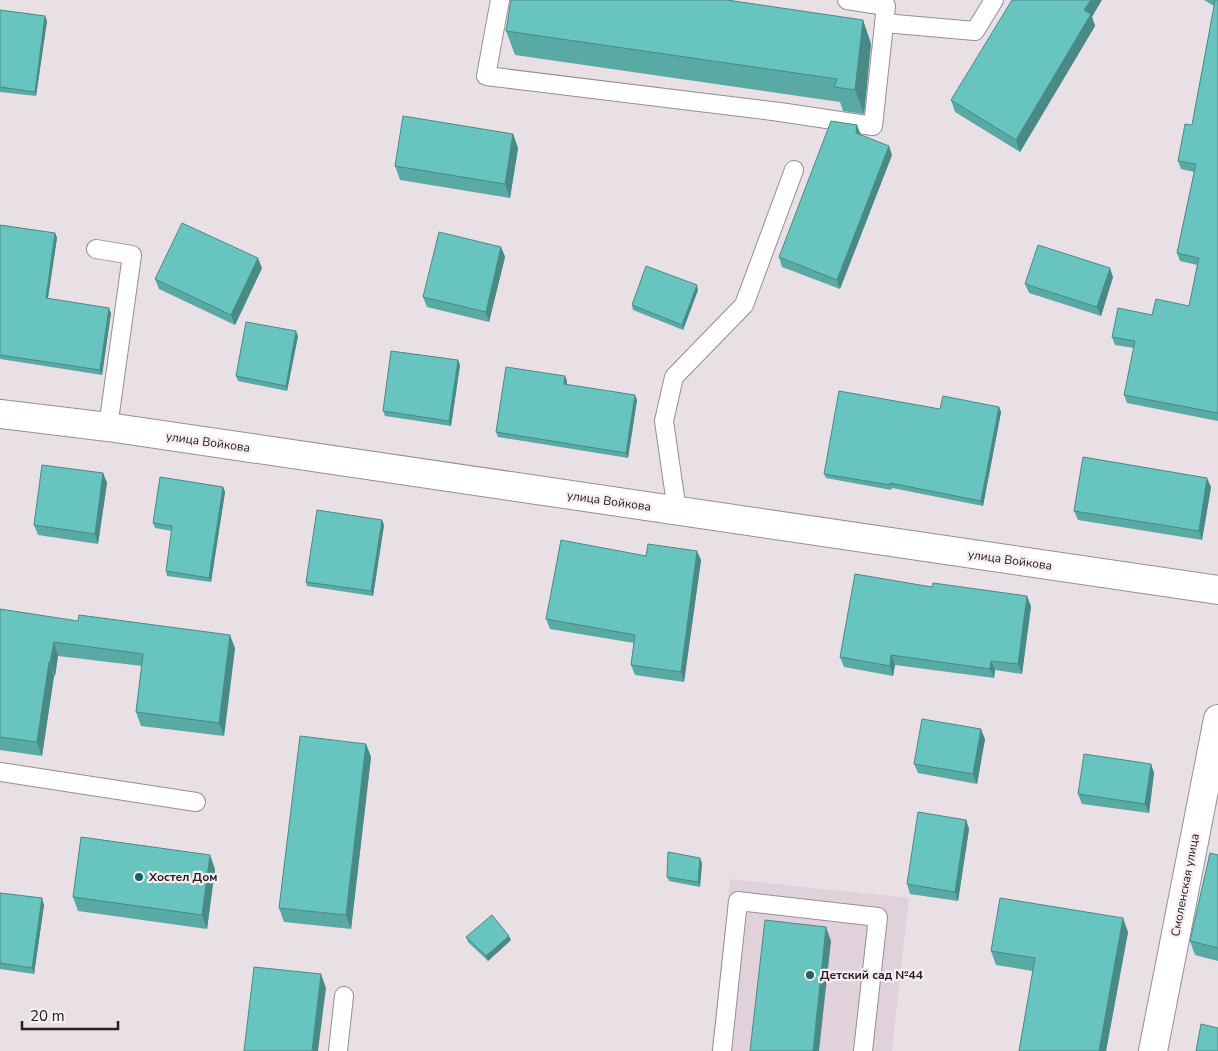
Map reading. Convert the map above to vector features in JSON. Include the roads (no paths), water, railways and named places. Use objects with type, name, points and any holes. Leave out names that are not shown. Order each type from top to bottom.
[{"type":"street","name":"улица Войкова","points":[[0,414],[108,427],[1218,590]]},
{"type":"street","name":"Смоленская улица","points":[[1153,1051],[1218,718]]},
{"type":"lane","points":[[500,0],[486,76],[780,112],[873,126],[886,6],[847,0]]},
{"type":"lane","points":[[884,23],[975,31],[994,0]]},
{"type":"lane","points":[[677,511],[664,421],[674,377],[744,305],[794,170]]},
{"type":"lane","points":[[96,250],[132,255],[108,427]]},
{"type":"lane","points":[[0,772],[196,802]]},
{"type":"lane","points":[[722,1051],[738,901],[878,917],[863,1051]]},
{"type":"lane","points":[[338,1051],[344,996]]},
{"type":"place","name":"Хостел Дом","points":[[139,877]]},
{"type":"place","name":"Детский сад №44","points":[[810,975]]}]
